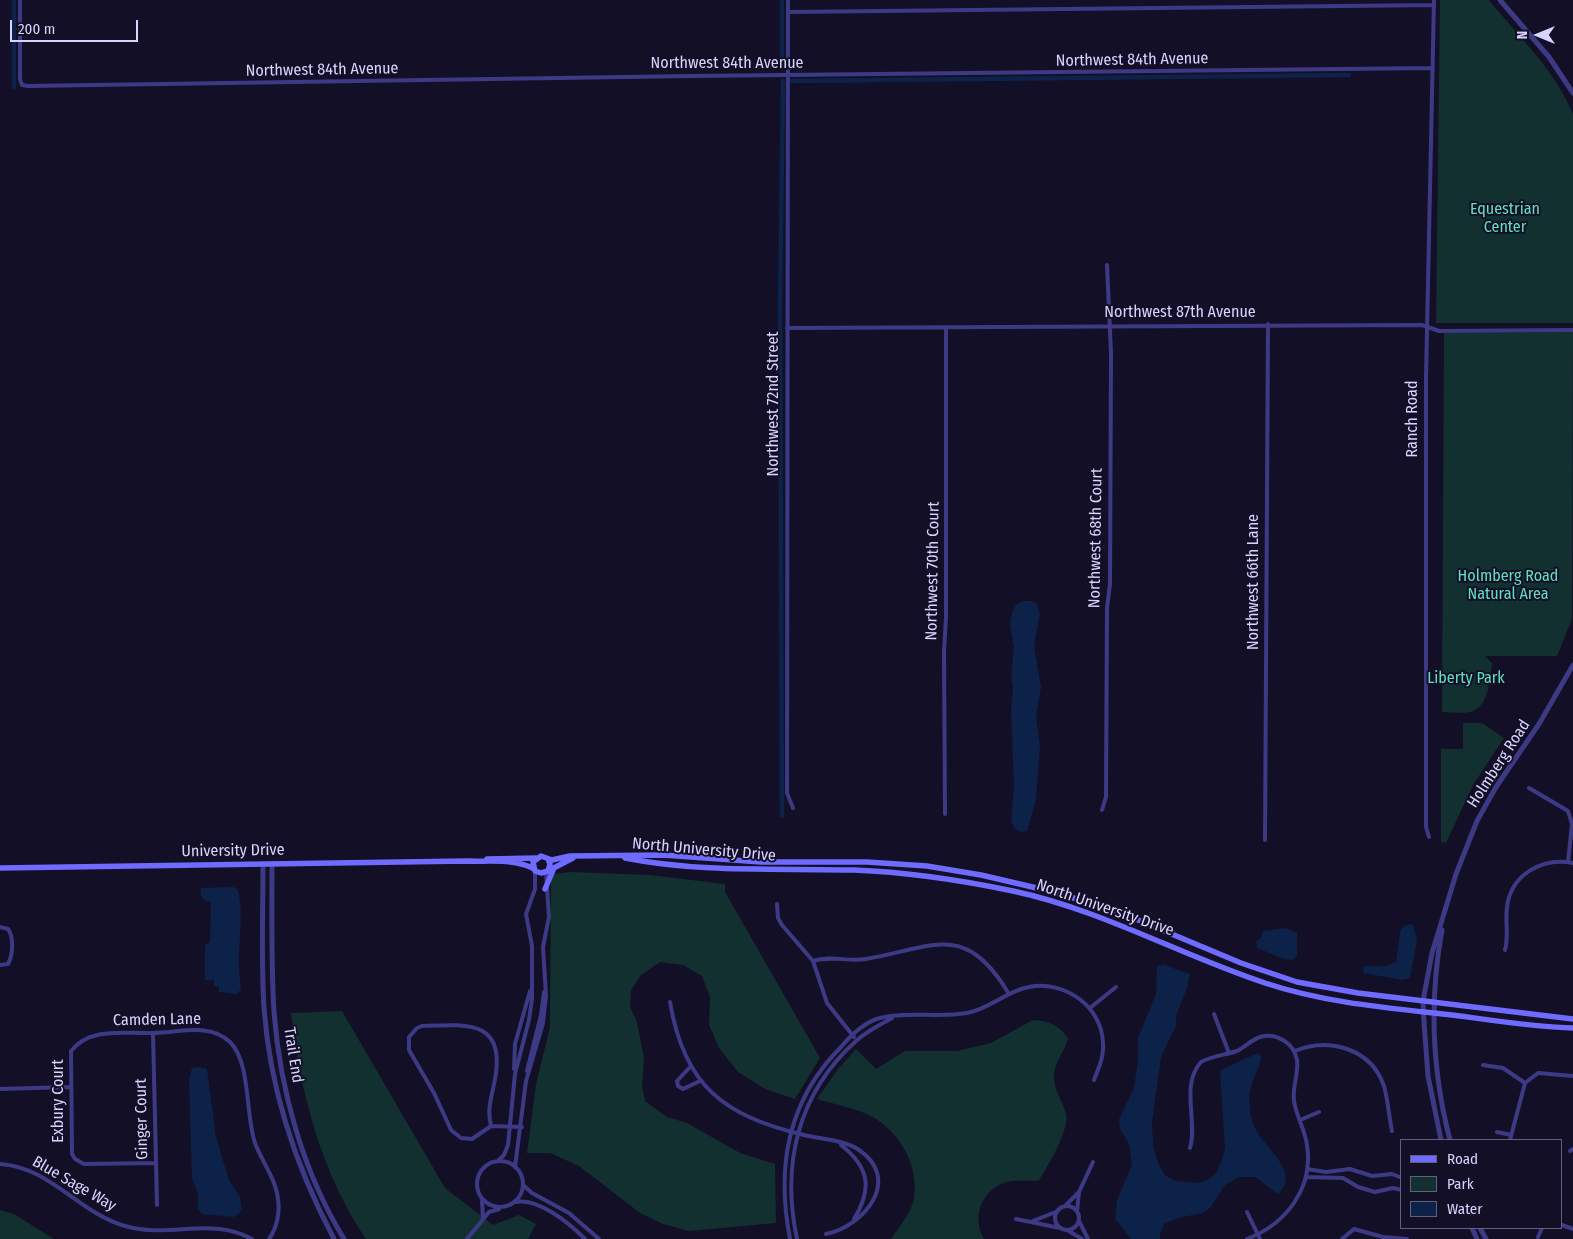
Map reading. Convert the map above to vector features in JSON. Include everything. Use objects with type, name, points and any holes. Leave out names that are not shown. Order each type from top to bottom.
[{"type":"main road","name":"North University Drive","points":[[578,857],[662,855],[762,862],[884,863],[927,866],[1017,882],[1131,917],[1237,962],[1290,980],[1328,989],[1573,1019]]},
{"type":"main road","points":[[541,856],[548,859],[570,856],[578,857],[541,873],[535,870],[533,862],[541,856]]},
{"type":"main road","name":"North University Drive","points":[[621,857],[732,870],[853,870],[902,873],[1014,891],[1056,901],[1122,925],[1242,975],[1328,1000],[1573,1028]]},
{"type":"main road","name":"University Drive","points":[[467,861],[497,858],[536,858]]},
{"type":"main road","points":[[547,871],[550,866],[548,859]]},
{"type":"main road","name":"University Drive","points":[[0,868],[467,861],[512,862],[524,864],[535,870]]},
{"type":"main road","points":[[546,889],[549,877],[556,866]]},
{"type":"main road","points":[[1014,891],[1017,882]]},
{"type":"street","name":"Northwest 84th Avenue","points":[[20,0],[20,80],[22,85],[1433,68]]},
{"type":"street","name":"Northwest 72nd Street","points":[[788,0],[787,793],[793,808]]},
{"type":"street","name":"Ranch Road","points":[[1429,837],[1426,827],[1426,378],[1434,0]]},
{"type":"street","points":[[1500,0],[1549,57],[1573,93]]},
{"type":"street","points":[[788,12],[1434,6]]},
{"type":"street","name":"Northwest 68th Court","points":[[1102,810],[1106,797],[1107,608],[1110,584],[1107,265]]},
{"type":"street","name":"Northwest 87th Avenue","points":[[787,328],[1268,324],[1422,325],[1438,331],[1573,330]]},
{"type":"street","name":"Northwest 66th Lane","points":[[1265,840],[1268,324]]},
{"type":"street","name":"Northwest 70th Court","points":[[945,814],[946,328]]},
{"type":"street","name":"Holmberg Road","points":[[1441,1139],[1428,1076],[1423,1012],[1432,953],[1462,857],[1485,805],[1506,770],[1539,724],[1573,665]]},
{"type":"street","points":[[1505,950],[1509,936],[1507,909],[1516,884],[1522,876],[1542,864],[1571,863],[1572,824],[1568,812],[1529,788]]},
{"type":"street","name":"Trail End","points":[[263,864],[264,1008],[275,1082],[297,1159],[334,1239]]},
{"type":"street","name":"Trail End","points":[[272,864],[273,1001],[284,1080],[300,1138],[313,1174],[344,1239]]},
{"type":"street","points":[[515,1074],[529,1020],[532,969],[530,933],[526,914],[535,889],[535,870]]},
{"type":"street","points":[[515,1167],[522,1127],[530,1056],[541,1015],[544,988],[543,947],[549,917],[546,889],[547,871]]},
{"type":"street","points":[[777,904],[778,918],[782,925],[813,961],[827,1003],[857,1040]]},
{"type":"street","name":"Holmberg Road","points":[[1446,908],[1438,951],[1434,1013],[1437,1075],[1450,1139]]},
{"type":"street","points":[[0,927],[8,928],[12,935],[10,960],[4,965],[0,965]]},
{"type":"street","points":[[813,961],[828,957],[853,961],[929,945],[945,944],[957,946],[980,956],[990,965],[1009,994]]},
{"type":"street","points":[[532,969],[543,970]]},
{"type":"street","points":[[790,1239],[783,1199],[783,1179],[791,1132],[807,1092],[820,1070],[852,1035],[870,1023],[905,1014],[937,1017],[962,1014],[987,1007],[1009,994],[1029,987],[1048,986],[1067,991],[1090,1008],[1099,1024],[1103,1043],[1102,1062],[1094,1080]]},
{"type":"street","points":[[1090,1008],[1116,986]]},
{"type":"street","points":[[483,1219],[482,1199],[477,1189],[478,1175],[486,1166],[498,1161],[504,1155],[508,1145],[515,1074],[515,1044],[531,988]]},
{"type":"street","points":[[526,1081],[543,1023],[546,996],[544,988]]},
{"type":"street","points":[[670,1002],[676,1034],[690,1066],[700,1081],[726,1105],[739,1114],[766,1126],[857,1148],[868,1157],[878,1177],[874,1200],[862,1215],[840,1230],[826,1234]]},
{"type":"street","points":[[1214,1014],[1229,1053]]},
{"type":"street","points":[[797,1239],[790,1199],[790,1180],[798,1134],[804,1114],[826,1075],[857,1040],[893,1016]]},
{"type":"street","points":[[491,1126],[488,1108],[495,1083],[496,1068],[490,1037],[479,1028],[471,1025],[422,1026],[417,1028],[409,1037],[408,1050],[430,1084],[452,1131],[461,1138],[472,1139],[491,1126],[522,1127]]},
{"type":"street","name":"Camden Lane","points":[[83,1041],[113,1032],[207,1031],[215,1032],[230,1042],[243,1063],[248,1116],[255,1143],[276,1188],[278,1218],[269,1239]]},
{"type":"street","name":"Ginger Court","points":[[153,1033],[157,1205]]},
{"type":"street","points":[[1190,1148],[1193,1129],[1190,1100],[1196,1067],[1206,1059],[1246,1047],[1259,1037],[1267,1036],[1282,1040],[1295,1051],[1297,1069],[1294,1101],[1308,1147],[1306,1177],[1289,1211],[1280,1221],[1259,1237],[1247,1239]]},
{"type":"street","name":"Exbury Court","points":[[83,1041],[71,1051],[72,1154],[79,1163],[156,1163]]},
{"type":"street","points":[[1295,1051],[1318,1044],[1339,1046],[1367,1061],[1384,1085],[1392,1132]]},
{"type":"street","points":[[520,1053],[530,1056]]},
{"type":"street","points":[[1483,1065],[1503,1068],[1525,1083]]},
{"type":"street","points":[[690,1066],[677,1081],[678,1086],[683,1089],[700,1081]]},
{"type":"street","points":[[1497,1132],[1511,1138],[1525,1083],[1538,1073],[1573,1076]]},
{"type":"street","points":[[0,1089],[70,1087]]},
{"type":"street","points":[[1300,1120],[1319,1112]]},
{"type":"street","points":[[840,1143],[857,1159],[865,1178],[864,1200],[853,1221]]},
{"type":"street","points":[[498,1161],[508,1162],[521,1175],[523,1185],[521,1195],[516,1202]]},
{"type":"street","points":[[1088,1239],[1077,1212],[1079,1192],[1092,1162]]},
{"type":"street","name":"Blue Sage Way","points":[[0,1164],[16,1166],[38,1174],[88,1209],[123,1225],[160,1232],[209,1227],[222,1228],[252,1239]]},
{"type":"street","points":[[1307,1169],[1326,1172],[1350,1169],[1372,1176],[1392,1174],[1400,1177]]},
{"type":"street","points":[[1306,1177],[1344,1178],[1358,1187],[1370,1191],[1400,1190]]},
{"type":"street","points":[[523,1185],[584,1224],[599,1239]]},
{"type":"street","points":[[1033,1221],[1064,1207],[1079,1192]]},
{"type":"street","points":[[482,1199],[493,1207],[502,1208]]},
{"type":"street","points":[[467,1239],[489,1212],[516,1202],[529,1202],[554,1214],[585,1239]]},
{"type":"street","points":[[554,1214],[558,1207]]},
{"type":"street","points":[[1064,1207],[1072,1207],[1077,1212]]},
{"type":"street","points":[[1058,1210],[1056,1220],[1061,1228]]},
{"type":"street","points":[[1247,1212],[1259,1237]]},
{"type":"street","points":[[1016,1219],[1061,1228],[1082,1239]]},
{"type":"street","points":[[1067,1230],[1074,1228],[1079,1220]]},
{"type":"street","points":[[1342,1239],[1354,1229],[1384,1238],[1407,1239]]},
{"type":"street","points":[[1538,1237],[1542,1229]]},
{"type":"green space","name":"Equestrian Center","points":[[1440,0],[1489,0],[1546,68],[1573,114],[1573,323],[1436,323]]},
{"type":"green space","name":"Holmberg Road Natural Area","points":[[1573,332],[1572,619],[1557,656],[1485,656],[1492,663],[1487,692],[1481,705],[1470,712],[1442,712],[1444,333]]},
{"type":"green space","points":[[1463,723],[1482,723],[1504,738],[1473,785],[1446,843],[1441,842],[1441,749],[1463,749]]},
{"type":"green space","points":[[571,872],[650,875],[725,884],[725,892],[820,1058],[795,1099],[765,1089],[738,1072],[719,1048],[709,1025],[710,997],[702,976],[683,965],[660,962],[641,975],[631,990],[630,1007],[637,1022],[644,1058],[642,1086],[645,1101],[667,1117],[687,1123],[740,1153],[775,1164],[776,1223],[689,1231],[663,1224],[640,1213],[579,1166],[550,1153],[527,1153],[536,1084],[550,1027],[551,874]]},
{"type":"green space","points":[[342,1011],[445,1188],[493,1225],[519,1215],[536,1224],[528,1239],[366,1239],[350,1214],[337,1187],[315,1130],[300,1072],[291,1013]]},
{"type":"green space","points":[[1033,1020],[1053,1024],[1068,1038],[1054,1073],[1055,1087],[1066,1114],[1065,1128],[1053,1157],[1043,1174],[1039,1180],[1003,1183],[989,1193],[980,1207],[979,1215],[980,1231],[984,1239],[891,1239],[908,1215],[914,1199],[914,1175],[906,1152],[892,1132],[873,1117],[817,1099],[838,1069],[856,1049],[876,1069],[905,1051],[957,1051],[991,1043]]},
{"type":"green space","points":[[0,1210],[14,1214],[54,1239],[0,1239]]},
{"type":"water","points":[[1023,601],[1032,601],[1037,604],[1040,613],[1034,646],[1041,687],[1036,717],[1040,747],[1036,799],[1027,831],[1021,832],[1015,829],[1011,821],[1014,787],[1011,709],[1013,688],[1011,675],[1014,647],[1010,624],[1016,605]]},
{"type":"water","points":[[234,887],[238,890],[241,914],[239,963],[241,989],[237,994],[219,992],[219,986],[214,986],[214,980],[205,980],[205,945],[210,942],[211,901],[205,901],[201,896],[201,888]]},
{"type":"water","points":[[1408,924],[1413,925],[1417,940],[1410,978],[1402,980],[1363,973],[1364,966],[1387,966],[1396,962],[1400,932]]},
{"type":"water","points":[[1286,928],[1297,933],[1297,955],[1294,960],[1284,959],[1257,948],[1256,941],[1260,939],[1263,931]]},
{"type":"water","points":[[1164,965],[1190,974],[1187,988],[1176,1016],[1176,1026],[1161,1057],[1152,1122],[1153,1146],[1158,1163],[1165,1175],[1175,1181],[1198,1183],[1208,1180],[1216,1173],[1225,1148],[1220,1070],[1258,1053],[1261,1056],[1260,1063],[1250,1091],[1249,1104],[1251,1116],[1254,1126],[1284,1169],[1286,1177],[1285,1186],[1278,1194],[1255,1177],[1239,1177],[1225,1185],[1210,1208],[1203,1213],[1178,1218],[1164,1224],[1160,1239],[1131,1239],[1115,1219],[1117,1200],[1132,1165],[1129,1144],[1120,1129],[1119,1119],[1134,1088],[1138,1060],[1138,1038],[1156,994],[1157,966]]},
{"type":"water","points":[[192,1068],[207,1069],[216,1137],[229,1180],[240,1197],[242,1210],[234,1217],[202,1214],[198,1209],[198,1193],[192,1179],[189,1079]]},
{"type":"waterway","points":[[14,0],[14,87]]},
{"type":"waterway","points":[[782,0],[782,66]]},
{"type":"waterway","points":[[791,81],[1349,75]]},
{"type":"waterway","points":[[782,816],[780,302],[783,81]]},
{"type":"park label","name":"Liberty Park","points":[[1466,679]]}]
